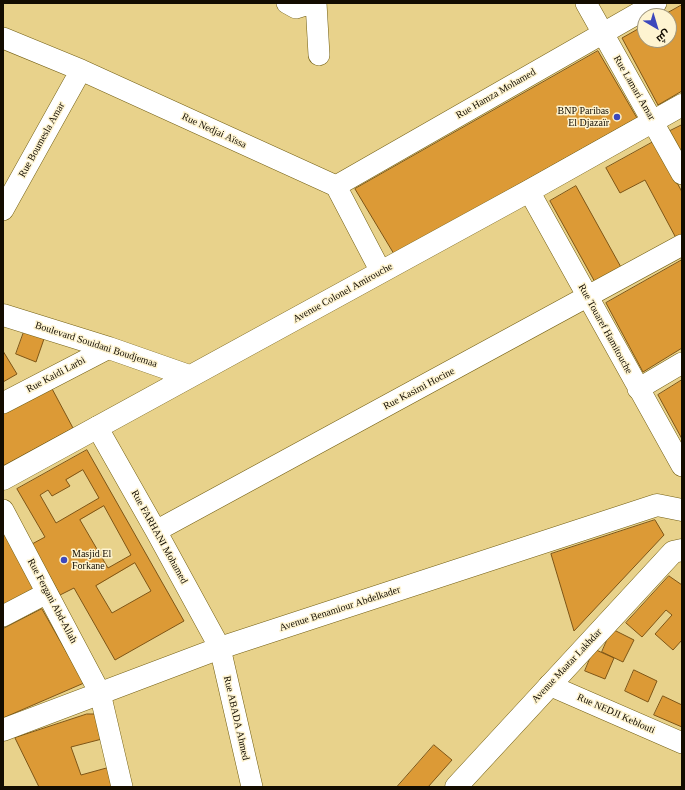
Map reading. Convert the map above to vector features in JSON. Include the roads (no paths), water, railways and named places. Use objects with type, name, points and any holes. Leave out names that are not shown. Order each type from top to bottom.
[{"type":"main road","name":"Avenue Colonel Amirouche","points":[[3,479],[529,191],[682,105]]},
{"type":"main road","name":"Boulevard Souidani Boudjemaa","points":[[3,315],[108,348],[189,376]]},
{"type":"main road","name":"Avenue Benamiour Abdelkader","points":[[3,730],[220,648],[657,505],[682,510]]},
{"type":"main road","name":"Avenue Maatar Lakhdar","points":[[456,787],[673,552],[682,550]]},
{"type":"street","points":[[287,3],[296,8],[312,3]]},
{"type":"street","points":[[316,3],[319,55]]},
{"type":"street","name":"Rue Lamari Amar","points":[[586,3],[682,174]]},
{"type":"street","name":"Rue Hamza Mohamed","points":[[336,186],[656,3]]},
{"type":"street","name":"Rue Nedjai Aïssa","points":[[3,38],[81,70],[336,186]]},
{"type":"street","name":"Rue Boumesla Amar","points":[[3,210],[81,70]]},
{"type":"street","points":[[336,186],[381,272]]},
{"type":"street","name":"Rue Touaref Hamitouche","points":[[529,191],[587,298],[682,466]]},
{"type":"street","name":"Rue Kasimi Hocine","points":[[156,531],[682,245]]},
{"type":"street","name":"Rue Kaidi Larbi","points":[[3,403],[108,348]]},
{"type":"street","points":[[638,389],[682,363]]},
{"type":"street","name":"Rue FARHANI Mohamed","points":[[97,427],[220,648]]},
{"type":"street","name":"Rue Fergani Abd-Allah","points":[[3,510],[100,693],[122,787]]},
{"type":"street","points":[[3,616],[47,593]]},
{"type":"street","name":"Rue ABADA Ahmed","points":[[220,648],[252,787]]},
{"type":"street","name":"Rue NEDJI Keblouti","points":[[549,685],[682,743]]},
{"type":"place","name":"BNP Paribas El Djazaïr","points":[[617,117]]},
{"type":"place","name":"Masjid El Forkane","points":[[64,560]]}]
